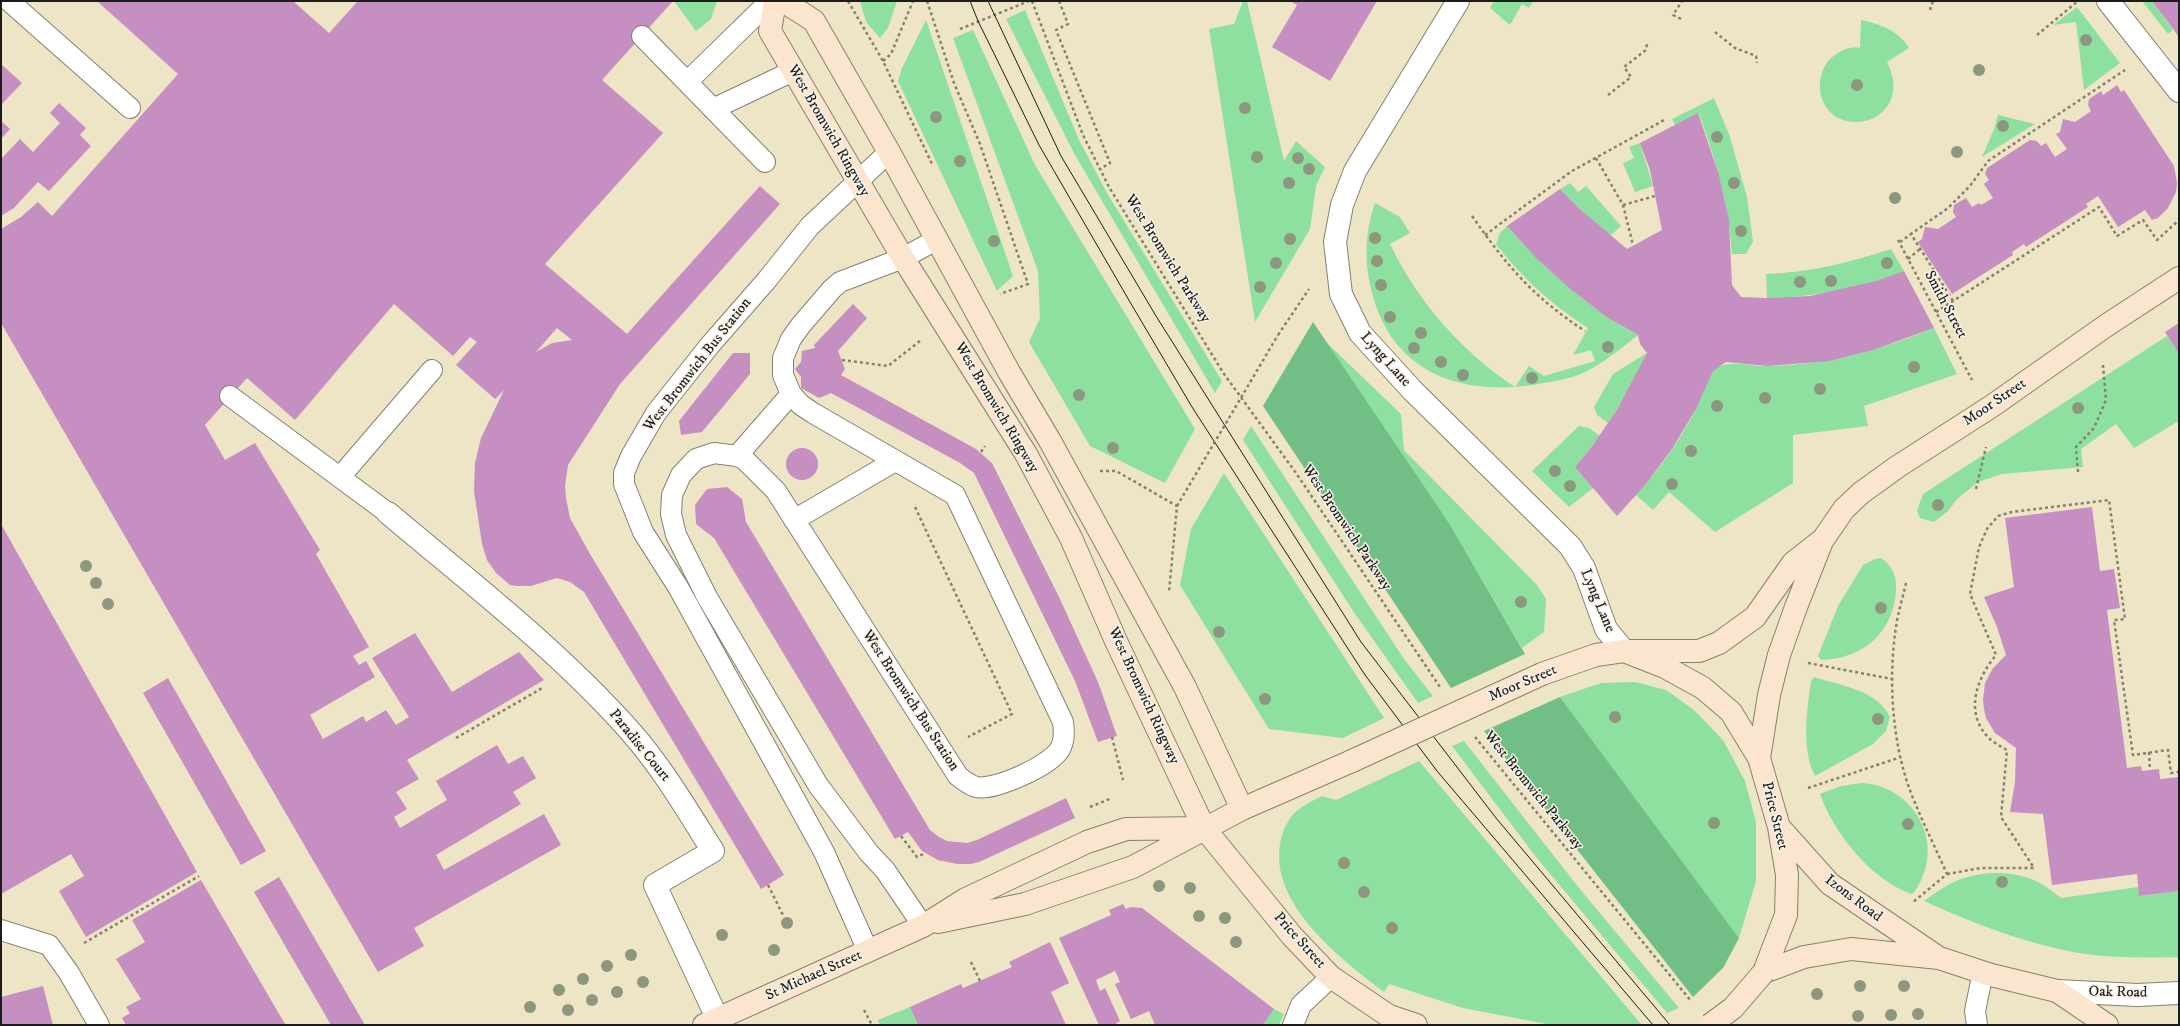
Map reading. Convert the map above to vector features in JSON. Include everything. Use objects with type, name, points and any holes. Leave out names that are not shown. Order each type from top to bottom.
[{"type":"street","name":"West Bromwich Ringway","points":[[774,1],[770,31],[903,258],[1026,454],[1071,538],[1116,641],[1204,828]]},
{"type":"street","name":"West Bromwich Ringway","points":[[782,1],[814,21],[889,152],[1009,372],[1064,466],[1185,687],[1242,809]]},
{"type":"street","name":"Lyng Lane","points":[[1458,1],[1355,171],[1342,205],[1335,242],[1340,294],[1360,333],[1413,391],[1570,546],[1584,568],[1606,629],[1624,651]]},
{"type":"street","points":[[2108,1],[2179,91]]},
{"type":"street","name":"Moor Street","points":[[1759,758],[1769,695],[1780,655],[1822,541],[1844,509],[1885,476],[1992,406],[2108,325],[2177,284]]},
{"type":"street","name":"Paradise Court","points":[[388,512],[523,627],[583,681],[632,732],[674,789],[712,851],[655,885],[708,1024]]},
{"type":"street","name":"Moor Street","points":[[923,926],[1025,904],[1133,867],[1242,809],[1352,761],[1542,674],[1596,656],[1624,651],[1699,651],[1719,643],[1755,617],[1793,563],[1822,541]]},
{"type":"street","name":"Price Street","points":[[1624,651],[1665,667],[1703,688],[1731,712],[1759,758],[1779,827],[1787,874],[1786,916],[1764,972],[1733,1016],[1710,1025]]},
{"type":"street","name":"Izons Road","points":[[1779,827],[1830,884],[1939,958]]},
{"type":"street","points":[[923,926],[966,899],[1087,842],[1126,829],[1204,828]]},
{"type":"street","name":"Price Street","points":[[1204,828],[1292,936],[1331,977],[1389,1016],[1416,1025]]},
{"type":"street","name":"St Michael Street","points":[[708,1024],[923,926]]},
{"type":"street","name":"Izons Road","points":[[1764,972],[1804,957],[1852,949],[1939,958],[2056,992],[2107,1025]]},
{"type":"street","name":"Oak Road","points":[[2056,992],[2137,995],[2179,993]]},
{"type":"lane","points":[[9,1],[130,108]]},
{"type":"lane","points":[[687,82],[770,1]]},
{"type":"lane","points":[[642,36],[765,162]]},
{"type":"lane","points":[[713,109],[793,71]]},
{"type":"lane","name":"West Bromwich Bus Station","points":[[868,951],[824,852],[678,587],[643,532],[624,484],[624,473],[631,456],[656,413],[810,226],[889,152]]},
{"type":"lane","name":"West Bromwich Bus Station","points":[[923,926],[885,870],[869,853],[818,785],[707,597],[676,535],[671,514],[672,495],[681,474],[696,459],[714,453],[737,456],[744,459],[776,492],[958,776],[976,787],[993,787],[1047,763],[1060,749],[1065,735],[1063,722],[955,495],[801,405],[791,394],[784,375],[783,358],[791,339],[832,289],[840,282],[903,258],[936,240]]},
{"type":"lane","points":[[340,477],[432,370]]},
{"type":"lane","points":[[737,456],[791,394]]},
{"type":"lane","points":[[230,396],[388,512]]},
{"type":"lane","points":[[794,520],[895,461]]},
{"type":"lane","points":[[1,930],[49,945],[69,973],[99,1025]]},
{"type":"lane","points":[[1977,1025],[1975,1011],[1983,972]]},
{"type":"lane","points":[[1292,1025],[1301,1005],[1331,977]]},
{"type":"path","points":[[883,61],[891,54],[912,1]]},
{"type":"path","points":[[927,1],[954,83],[980,144],[1028,284],[998,295]]},
{"type":"path","points":[[960,29],[1030,1]]},
{"type":"path","name":"West Bromwich Parkway","points":[[1030,1],[1083,135],[1100,169],[1224,374],[1296,473],[1442,690]]},
{"type":"path","points":[[1059,1],[1068,24],[1056,30],[1110,163],[1100,169]]},
{"type":"path","points":[[1681,19],[1673,15],[1682,1]]},
{"type":"path","points":[[1930,10],[1933,1]]},
{"type":"path","points":[[2037,35],[2079,1]]},
{"type":"path","points":[[1715,32],[1735,48],[1756,56],[1757,63]]},
{"type":"path","points":[[1608,95],[1631,77],[1624,67],[1646,50],[1647,44]]},
{"type":"path","points":[[1953,301],[1911,234],[1948,208],[1970,186],[1988,161],[2130,66]]},
{"type":"path","points":[[1485,234],[1572,171],[1666,119]]},
{"type":"path","points":[[1596,158],[1623,205],[1633,245]]},
{"type":"path","points":[[1623,205],[1655,196]]},
{"type":"path","points":[[1936,312],[2099,207],[2117,236],[2143,220],[2157,240],[2179,220]]},
{"type":"path","points":[[1472,216],[1500,255],[1521,279],[1540,297],[1586,331]]},
{"type":"path","name":"Smith Street","points":[[1911,234],[1899,241],[1972,380]]},
{"type":"path","points":[[1908,258],[1920,249]]},
{"type":"path","points":[[1169,593],[1177,506],[1278,335],[1312,284]]},
{"type":"path","points":[[842,360],[888,366],[924,338]]},
{"type":"path","points":[[2078,472],[2076,447],[2094,428],[2106,400],[2103,365]]},
{"type":"path","points":[[1976,489],[1987,443]]},
{"type":"path","points":[[1095,471],[1116,471],[1177,506]]},
{"type":"path","points":[[1908,906],[1947,874],[1981,868],[2034,868],[2001,817],[2007,750],[1986,735],[1976,710],[1975,692],[1980,677],[1996,654],[1970,594],[1979,547],[1987,529],[1998,516],[2012,512],[2109,500],[2125,619],[2114,620],[2133,755],[2168,750],[2171,773],[2179,772]]},
{"type":"path","points":[[913,502],[1012,714],[966,737]]},
{"type":"path","points":[[1906,583],[1896,627],[1892,700],[1901,757],[1911,792],[1947,874]]},
{"type":"path","points":[[1806,663],[1892,679]]},
{"type":"path","points":[[456,738],[548,684],[566,665]]},
{"type":"path","name":"West Bromwich Parkway","points":[[1474,734],[1710,1025]]},
{"type":"path","points":[[1112,737],[1123,780]]},
{"type":"path","points":[[2149,752],[2150,770]]},
{"type":"path","points":[[1808,788],[1901,757]]},
{"type":"path","points":[[1086,809],[1112,798]]},
{"type":"path","points":[[901,836],[917,857],[925,853]]},
{"type":"path","points":[[69,973],[77,947],[199,876]]},
{"type":"path","points":[[768,885],[784,917]]},
{"type":"path","points":[[971,962],[980,981]]},
{"type":"path","points":[[864,1010],[872,1025]]},
{"type":"green space","points":[[674,1],[717,1],[711,19],[696,31]]},
{"type":"green space","points":[[860,1],[897,1],[888,28],[880,38],[866,22]]},
{"type":"green space","points":[[1243,1],[1247,1],[1284,161],[1296,141],[1325,167],[1316,186],[1310,229],[1255,322],[1209,29],[1234,24]]},
{"type":"green space","points":[[1494,1],[1533,1],[1529,8],[1522,4],[1510,25],[1490,8]]},
{"type":"green space","points":[[2142,1],[2152,1],[2173,30],[2168,34]]},
{"type":"green space","points":[[2077,7],[2120,63],[2084,90],[2076,22],[2053,25]]},
{"type":"green space","points":[[1025,10],[1079,140],[1107,193],[1222,381],[1215,393],[1075,155],[1006,19]]},
{"type":"green space","points":[[926,20],[1013,276],[997,291],[898,81],[902,68]]},
{"type":"green space","points":[[1861,20],[1888,29],[1900,37],[1909,48],[1887,62],[1893,84],[1891,101],[1881,113],[1868,120],[1852,122],[1838,118],[1826,107],[1820,90],[1820,82],[1824,68],[1831,58],[1847,49],[1856,47],[1860,48]]},
{"type":"green space","points":[[973,30],[1035,165],[1195,429],[1165,483],[1090,446],[1029,342],[1040,318],[1038,271],[953,38]]},
{"type":"green space","points":[[1714,98],[1730,137],[1747,197],[1753,241],[1746,254],[1732,254],[1728,218],[1721,183],[1699,114],[1675,125],[1672,119]]},
{"type":"green space","points":[[1998,115],[2035,124],[1982,157],[1994,129]]},
{"type":"green space","points":[[1640,143],[1653,186],[1635,192],[1623,163],[1634,158],[1629,147]]},
{"type":"green space","points":[[1570,183],[1578,192],[1586,186],[1621,226],[1610,236],[1560,189]]},
{"type":"green space","points":[[1375,203],[1400,217],[1410,233],[1390,244],[1413,285],[1427,305],[1459,341],[1477,358],[1514,387],[1478,386],[1453,381],[1430,372],[1410,358],[1394,340],[1380,317],[1371,289],[1367,267],[1367,235]]},
{"type":"green space","points":[[1507,226],[1537,258],[1584,300],[1638,335],[1605,360],[1583,373],[1533,385],[1515,386],[1529,366],[1544,376],[1595,361],[1591,350],[1573,355],[1588,328],[1562,310],[1538,290],[1516,268],[1496,244],[1500,233]]},
{"type":"green space","points":[[1891,249],[1904,271],[1871,283],[1837,291],[1802,296],[1767,298],[1766,274],[1830,266],[1860,259]]},
{"type":"green space","points":[[1313,322],[1449,523],[1525,654],[1451,688],[1263,406]]},
{"type":"green space","points":[[1934,328],[1957,374],[1864,406],[1868,426],[1793,435],[1793,483],[1715,532],[1669,492],[1653,510],[1636,495],[1668,456],[1694,413],[1710,375],[1717,367],[1731,364],[1763,366],[1792,365],[1833,359],[1894,343]]},
{"type":"green space","points":[[2167,336],[2179,354],[2179,424],[2177,422],[2134,448],[2116,424],[2081,449],[2083,467],[2002,474],[1978,482],[1957,499],[1948,511],[1934,522],[1920,518],[1917,511],[1923,494]]},
{"type":"green space","points":[[1326,342],[1401,414],[1404,450],[1537,585],[1546,599],[1544,632],[1522,648],[1449,523]]},
{"type":"green space","points":[[1647,353],[1630,389],[1608,423],[1597,415],[1594,407],[1613,374]]},
{"type":"green space","points":[[1251,426],[1404,659],[1433,696],[1418,703],[1353,611],[1243,440]]},
{"type":"green space","points":[[1579,426],[1589,428],[1600,436],[1575,467],[1593,488],[1569,507],[1532,471]]},
{"type":"green space","points":[[1224,473],[1384,718],[1343,738],[1269,729],[1180,585],[1191,529]]},
{"type":"green space","points":[[1881,558],[1888,564],[1895,576],[1896,590],[1894,605],[1889,619],[1874,640],[1863,648],[1850,655],[1821,660],[1818,656],[1838,606],[1863,565],[1875,559]]},
{"type":"green space","points":[[1814,677],[1846,686],[1867,694],[1884,708],[1890,717],[1886,731],[1873,744],[1815,776],[1808,754],[1806,729],[1811,681]]},
{"type":"green space","points":[[1635,682],[1666,690],[1694,710],[1723,740],[1745,781],[1756,822],[1756,881],[1739,938],[1560,697],[1601,683]]},
{"type":"green space","points":[[1560,697],[1739,938],[1723,968],[1693,997],[1484,731]]},
{"type":"green space","points":[[1464,741],[1579,888],[1679,1008],[1667,1013],[1536,857],[1452,746]]},
{"type":"green space","points":[[1419,761],[1641,1024],[1552,1025],[1463,1008],[1389,984],[1384,992],[1348,964],[1312,928],[1297,909],[1286,888],[1280,867],[1280,844],[1288,821],[1294,813],[1322,796],[1336,800]]},
{"type":"green space","points":[[1862,783],[1877,785],[1891,791],[1903,799],[1914,810],[1921,822],[1926,836],[1928,851],[1926,867],[1919,885],[1912,894],[1897,888],[1869,867],[1844,839],[1826,809],[1820,794],[1841,786]]},
{"type":"green space","points":[[1980,874],[2012,874],[2029,878],[2061,898],[2138,887],[2140,896],[2179,891],[2179,957],[2144,958],[2108,956],[2064,950],[2003,933],[1924,901],[1955,881]]},
{"type":"green space","points":[[910,1007],[918,1025],[880,1025],[878,1020]]},
{"type":"green space","points":[[1274,1009],[1284,1014],[1279,1025],[1263,1025]]},
{"type":"building","points":[[97,1],[293,1],[329,33],[358,1],[673,1],[602,80],[663,133],[545,264],[627,334],[760,186],[780,204],[620,384],[568,465],[565,486],[566,498],[570,518],[590,554],[784,875],[761,889],[584,592],[570,582],[557,578],[531,586],[510,585],[496,573],[487,560],[482,544],[474,491],[475,463],[481,438],[504,390],[495,399],[456,365],[477,342],[470,337],[453,356],[394,304],[295,420],[247,378],[205,425],[225,460],[255,443],[320,550],[316,554],[369,647],[353,656],[359,665],[366,661],[375,677],[310,715],[323,739],[363,716],[366,722],[386,710],[396,725],[409,717],[372,658],[415,633],[452,692],[519,652],[544,680],[407,760],[419,779],[396,792],[407,809],[394,817],[400,828],[447,800],[436,781],[497,745],[508,764],[523,756],[536,778],[513,792],[521,804],[436,855],[444,870],[544,814],[561,845],[414,928],[424,946],[378,972],[1,323],[1,229],[21,217],[38,202],[52,216],[178,74]],"holes":[[[557,328],[572,340],[552,343],[536,352]]]},
{"type":"building","points":[[1290,1],[1377,1],[1330,81],[1272,47],[1297,5]]},
{"type":"building","points":[[2152,1],[2179,1],[2179,38],[2176,33]]},
{"type":"building","points":[[1,64],[22,83],[1,105]]},
{"type":"building","points":[[2117,85],[2121,92],[2124,90],[2174,166],[2177,183],[2176,192],[2168,208],[2158,218],[2152,220],[2145,210],[2118,227],[2098,196],[2086,204],[2088,207],[2026,247],[2024,244],[2012,252],[2013,255],[1952,294],[1918,242],[1922,239],[1925,227],[1938,229],[1956,217],[1953,212],[1954,205],[1966,198],[1972,207],[1979,203],[1981,205],[1993,198],[1984,184],[1989,180],[1985,174],[1987,168],[2030,140],[2037,141],[2041,146],[2046,143],[2055,157],[2067,149],[2056,134],[2060,132],[2063,119],[2075,122],[2091,111],[2088,105],[2089,99],[2101,91],[2103,95]]},
{"type":"building","points":[[59,103],[86,128],[80,135],[91,146],[49,191],[38,182],[14,208],[1,216],[1,157],[2,158],[20,139],[33,152],[60,123],[50,113]]},
{"type":"building","points":[[1698,113],[1719,175],[1729,220],[1732,285],[1741,297],[1767,298],[1810,296],[1876,281],[1904,271],[1934,328],[1873,350],[1829,361],[1768,366],[1726,362],[1713,371],[1696,409],[1672,449],[1646,484],[1617,516],[1575,467],[1593,445],[1618,408],[1647,353],[1640,344],[1638,335],[1605,316],[1569,288],[1536,258],[1507,226],[1560,189],[1581,210],[1627,249],[1662,230],[1650,170],[1640,143]]},
{"type":"building","points":[[1,121],[10,129],[1,139]]},
{"type":"building","points":[[853,304],[867,318],[838,351],[845,369],[841,375],[976,449],[992,463],[1059,597],[1098,682],[1117,736],[1098,742],[1075,681],[974,473],[960,463],[831,393],[819,398],[801,388],[801,377],[795,369],[801,362],[802,351],[815,348],[814,345]]},
{"type":"building","points":[[2179,323],[2179,354],[2165,332]]},
{"type":"building","points":[[733,353],[750,353],[750,374],[702,432],[681,435],[679,421]]},
{"type":"building","points":[[799,448],[805,448],[814,452],[818,464],[814,476],[805,480],[799,480],[790,476],[786,467],[786,461],[790,452]]},
{"type":"building","points":[[727,487],[742,499],[746,522],[930,830],[947,841],[967,843],[977,840],[1066,798],[1075,818],[979,862],[971,864],[957,864],[938,860],[922,851],[908,832],[895,839],[714,538],[696,524],[695,505],[707,489]]},
{"type":"building","points":[[2092,507],[2100,571],[2114,569],[2120,608],[2107,610],[2127,768],[2141,766],[2142,771],[2159,769],[2160,779],[2179,777],[2179,891],[2139,896],[2137,874],[2052,885],[2043,814],[2010,812],[2015,782],[2016,748],[1995,733],[1986,718],[1983,700],[1985,683],[1993,668],[2006,655],[1997,627],[1984,597],[2014,587],[2005,518]]},
{"type":"building","points":[[1,524],[197,872],[86,937],[59,891],[84,876],[71,854],[1,894]]},
{"type":"building","points":[[168,678],[266,851],[241,865],[143,693]]},
{"type":"building","points":[[279,877],[365,1025],[331,1025],[254,892]]},
{"type":"building","points":[[201,880],[286,1025],[126,1025],[122,1018],[130,1013],[126,1007],[141,999],[116,959],[145,942],[132,920]]},
{"type":"building","points":[[1123,904],[1126,909],[1131,907],[1142,908],[1274,1009],[1263,1025],[1155,1025],[1149,1011],[1131,1019],[1115,984],[1120,982],[1115,971],[1096,980],[1100,991],[1105,988],[1120,1021],[1116,1023],[1117,1025],[1099,1025],[1059,938],[1111,915],[1109,910]]},
{"type":"building","points":[[1050,942],[1069,983],[1051,992],[1066,1025],[918,1025],[910,1007],[961,984],[963,988],[1012,967],[1009,962]]},
{"type":"building","points":[[43,986],[53,1025],[1,1025],[1,997]]},
{"type":"tram line","points":[[970,1],[978,21],[1039,145],[1130,302],[1192,407],[1365,675],[1437,771],[1653,1025]]},
{"type":"tram line","points":[[988,1],[1061,156],[1156,316],[1361,642],[1496,818],[1670,1025]]}]
